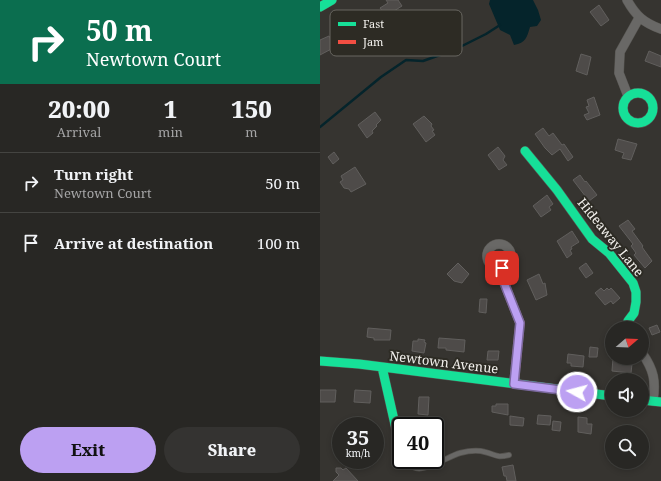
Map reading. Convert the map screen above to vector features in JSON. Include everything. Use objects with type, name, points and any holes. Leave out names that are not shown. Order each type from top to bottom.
[{"type":"street","points":[[320,7],[332,0]]},
{"type":"street","points":[[627,0],[639,18],[646,23],[661,29]]},
{"type":"street","points":[[628,96],[619,73],[620,52],[639,18]]},
{"type":"street","name":"Hideaway Lane","points":[[525,151],[557,190],[592,239],[609,253],[633,283],[636,292],[636,302],[634,313],[628,321]]},
{"type":"street","points":[[502,268],[503,280],[520,323],[514,384]]},
{"type":"street","name":"Newtown Avenue","points":[[320,361],[382,367],[605,395]]},
{"type":"street","points":[[649,363],[655,378],[657,402]]},
{"type":"street","points":[[382,367],[393,417]]},
{"type":"lane","points":[[444,460],[460,453],[471,451],[487,452],[500,457],[509,456]]},
{"type":"water","points":[[490,0],[533,0],[541,20],[537,26],[530,27],[524,41],[514,45],[510,35],[500,30],[489,4]]},
{"type":"building","points":[[386,0],[398,0],[402,6],[396,10],[382,10],[380,8],[388,3]]},
{"type":"building","points":[[599,5],[609,20],[601,26],[590,12]]},
{"type":"building","points":[[329,36],[330,38],[330,50],[320,55],[320,40]]},
{"type":"building","points":[[649,51],[661,56],[661,67],[645,61]]},
{"type":"building","points":[[581,54],[591,57],[587,75],[576,71]]},
{"type":"building","points":[[594,97],[600,115],[587,120],[584,115],[589,113],[586,107],[589,106],[587,100]]},
{"type":"building","points":[[375,112],[381,120],[372,131],[373,133],[367,138],[358,125]]},
{"type":"building","points":[[424,116],[432,124],[431,126],[434,130],[432,131],[435,135],[426,142],[413,124]]},
{"type":"building","points":[[543,128],[549,136],[553,133],[562,145],[564,144],[573,157],[568,161],[560,149],[552,155],[535,134]]},
{"type":"building","points":[[618,139],[637,144],[631,160],[622,158],[624,153],[615,150]]},
{"type":"building","points":[[498,147],[505,156],[503,160],[507,165],[499,170],[488,155]]},
{"type":"building","points":[[334,152],[339,159],[333,164],[328,157]]},
{"type":"building","points":[[355,167],[366,184],[351,192],[349,189],[344,188],[340,182],[343,180],[341,176]]},
{"type":"building","points":[[580,175],[597,195],[589,201],[573,180]]},
{"type":"building","points":[[547,195],[553,204],[549,207],[551,210],[541,217],[533,206]]},
{"type":"building","points":[[628,220],[635,229],[632,231],[652,261],[645,268],[634,255],[636,253],[631,246],[633,244],[619,226]]},
{"type":"building","points":[[572,231],[579,242],[571,247],[572,249],[570,250],[572,254],[567,258],[557,241]]},
{"type":"building","points":[[458,263],[469,274],[462,283],[454,281],[447,274]]},
{"type":"building","points":[[586,263],[593,273],[586,278],[579,268]]},
{"type":"building","points":[[539,274],[543,284],[545,283],[547,295],[536,300],[527,280]]},
{"type":"building","points":[[601,288],[604,291],[607,288],[609,290],[611,288],[620,298],[613,304],[611,301],[605,305],[595,293]]},
{"type":"building","points":[[480,299],[487,299],[486,313],[479,312]]},
{"type":"building","points":[[657,325],[660,332],[652,335],[649,328]]},
{"type":"building","points":[[368,328],[391,330],[390,340],[374,340],[374,338],[367,337]]},
{"type":"building","points":[[439,338],[465,340],[464,352],[446,350],[446,348],[438,348]]},
{"type":"building","points":[[418,339],[425,340],[424,342],[426,343],[424,353],[412,351],[413,341],[418,341]]},
{"type":"building","points":[[590,347],[598,348],[597,357],[589,357]]},
{"type":"building","points":[[488,351],[499,351],[498,360],[487,360]]},
{"type":"building","points":[[568,354],[584,356],[583,367],[571,366],[571,363],[567,363]]},
{"type":"building","points":[[612,365],[632,365],[631,373],[612,371]]},
{"type":"building","points":[[320,390],[336,390],[335,402],[320,402]]},
{"type":"building","points":[[355,390],[371,391],[370,403],[354,402]]},
{"type":"building","points":[[419,397],[429,397],[428,415],[418,414]]},
{"type":"building","points":[[496,404],[508,404],[508,415],[492,412],[492,406],[496,406]]},
{"type":"building","points":[[538,415],[551,416],[550,425],[537,424]]},
{"type":"building","points":[[510,416],[524,418],[523,426],[510,425]]},
{"type":"building","points":[[578,417],[587,418],[587,424],[592,424],[591,434],[578,432]]},
{"type":"building","points":[[553,421],[561,422],[560,431],[552,430]]},
{"type":"building","points":[[513,465],[516,481],[507,481],[502,467]]},
{"type":"building","points":[[336,469],[347,469],[358,481],[333,481],[339,475],[336,472]]},
{"type":"waterway","points":[[462,46],[500,25]]},
{"type":"waterway","points":[[320,127],[381,77],[406,60],[423,61],[437,56]]},
{"type":"traffic: fast","points":[[320,7],[332,0]]},
{"type":"traffic: fast","points":[[638,93],[648,98],[653,108],[648,118],[638,123],[628,118],[623,108],[628,98],[638,93]]},
{"type":"traffic: fast","points":[[525,151],[557,190],[592,239],[609,253],[633,283],[636,292],[636,302],[634,313],[628,321]]},
{"type":"traffic: fast","points":[[320,361],[359,364],[605,395]]},
{"type":"traffic: fast","points":[[382,367],[393,417]]},
{"type":"traffic: fast","points":[[649,401],[661,402]]},
{"type":"traffic: jam","points":[[502,268],[503,280],[520,323],[514,384]]},
{"type":"route","points":[[502,268],[503,280],[520,323],[514,384],[577,392]]}]
